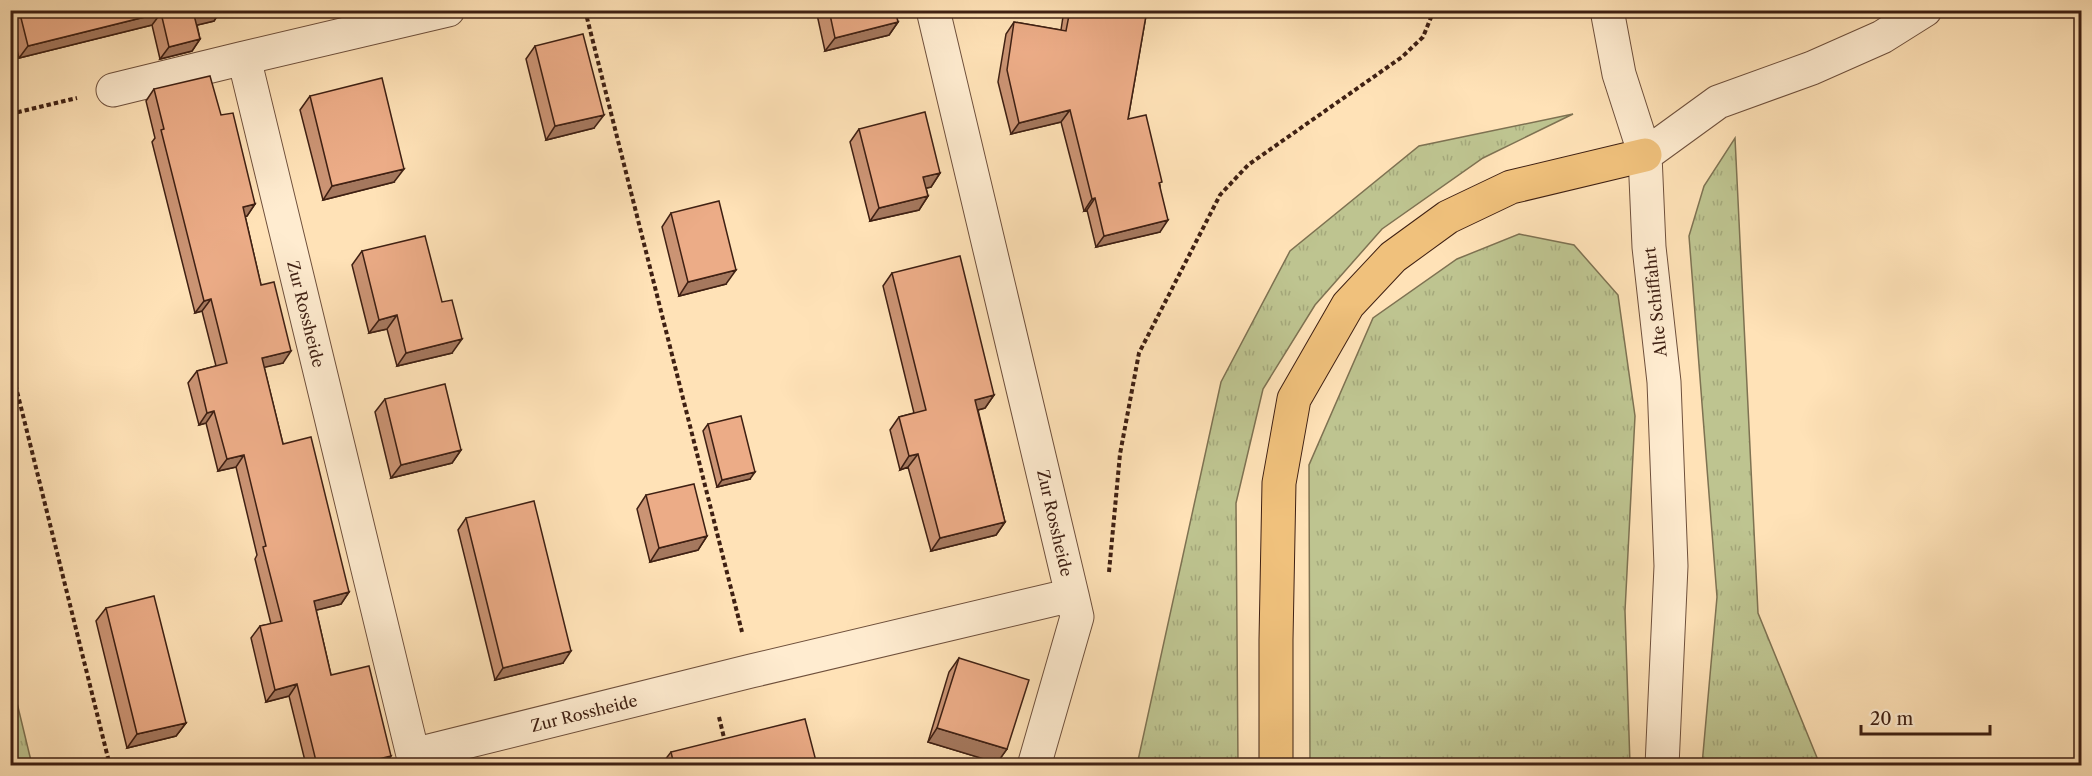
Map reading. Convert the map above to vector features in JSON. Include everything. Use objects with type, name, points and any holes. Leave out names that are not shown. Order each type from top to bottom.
[{"type":"highway","points":[[1276,765],[1279,483],[1294,399],[1342,314],[1393,257],[1448,217],[1511,187],[1645,155]]},
{"type":"street","points":[[112,90],[448,10]]},
{"type":"street","name":"Zur Rossheide","points":[[244,58],[414,760],[751,671],[1072,595],[933,10]]},
{"type":"street","name":"Alte Schiffahrt","points":[[1607,10],[1618,74],[1645,155],[1649,247],[1664,382],[1671,566],[1662,765]]},
{"type":"street","points":[[1645,155],[1718,102],[1812,68],[1882,37],[1924,10]]},
{"type":"street","points":[[1034,765],[1077,617],[1072,595]]},
{"type":"path","points":[[585,10],[751,671]]},
{"type":"path","points":[[1109,579],[1120,454],[1139,352],[1221,195],[1248,165],[1402,57],[1423,37],[1434,10]]},
{"type":"path","points":[[10,114],[112,90]]},
{"type":"path","points":[[10,363],[110,765]]},
{"type":"path","points":[[710,682],[726,745]]},
{"type":"green space","points":[[1573,114],[1483,158],[1382,229],[1315,305],[1263,389],[1236,503],[1238,765],[1137,765],[1221,382],[1290,251],[1419,146]]},
{"type":"green space","points":[[1735,138],[1758,613],[1820,765],[1702,765],[1717,597],[1689,236],[1704,186]]},
{"type":"green space","points":[[1519,234],[1574,245],[1618,295],[1635,416],[1625,611],[1630,765],[1310,765],[1309,465],[1373,318],[1457,259]]},
{"type":"green space","points":[[11,678],[32,765],[11,765]]},
{"type":"building","points":[[19,10],[214,10],[194,15],[200,39],[169,47],[161,13],[28,46]]},
{"type":"building","points":[[829,10],[895,10],[898,22],[835,38]]},
{"type":"building","points":[[1070,10],[1147,10],[1128,119],[1146,115],[1162,182],[1159,183],[1168,220],[1104,236],[1095,198],[1092,199],[1070,110],[1019,123],[1007,70],[1014,22],[1066,31]]},
{"type":"building","points":[[583,34],[604,115],[555,126],[535,46]]},
{"type":"building","points":[[210,76],[221,115],[233,113],[255,204],[243,207],[261,285],[274,282],[291,351],[262,358],[283,444],[311,437],[349,592],[314,601],[331,675],[369,666],[391,756],[354,765],[317,765],[297,684],[275,690],[260,626],[282,621],[263,547],[266,546],[244,455],[227,459],[214,411],[207,413],[197,371],[227,363],[211,299],[204,301],[161,130],[164,129],[154,89]]},
{"type":"building","points":[[382,78],[404,169],[332,186],[310,96]]},
{"type":"building","points":[[925,112],[940,173],[923,177],[928,196],[879,208],[859,129]]},
{"type":"building","points":[[719,201],[736,270],[688,282],[671,213]]},
{"type":"building","points":[[425,236],[442,302],[452,300],[462,339],[406,353],[397,315],[379,320],[362,251]]},
{"type":"building","points":[[960,256],[994,395],[975,400],[1005,522],[940,538],[918,454],[909,456],[899,417],[926,410],[892,273]]},
{"type":"building","points":[[445,384],[461,450],[401,465],[385,399]]},
{"type":"building","points":[[741,416],[755,472],[722,480],[708,424]]},
{"type":"building","points":[[694,484],[707,536],[659,548],[646,495]]},
{"type":"building","points":[[534,501],[571,651],[503,668],[466,518]]},
{"type":"building","points":[[154,596],[186,723],[137,734],[106,608]]},
{"type":"building","points":[[959,658],[1029,680],[1007,749],[937,728]]},
{"type":"building","points":[[805,719],[817,765],[674,765],[671,752]]}]
